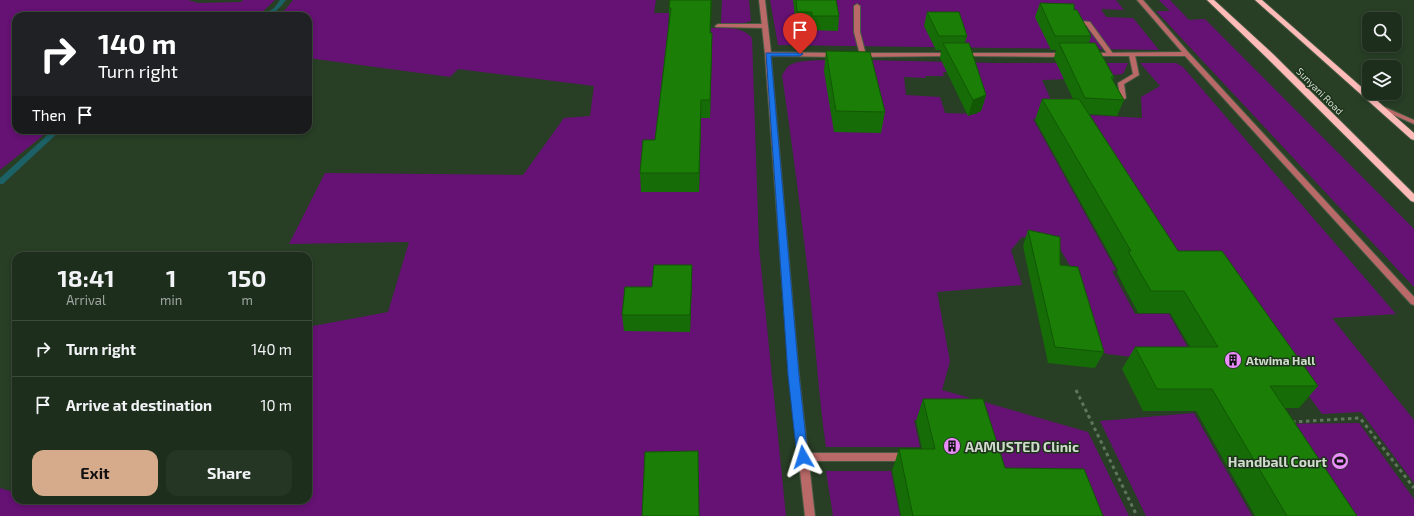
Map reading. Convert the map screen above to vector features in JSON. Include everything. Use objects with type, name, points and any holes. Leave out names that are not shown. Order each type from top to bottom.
[{"type":"main road","name":"Sunyani Road","points":[[1210,0],[1270,56],[1414,199]]},
{"type":"main road","points":[[1258,0],[1414,137]]},
{"type":"street","points":[[762,0],[768,54],[793,367],[810,516]]},
{"type":"street","points":[[1140,0],[1187,54],[1414,302]]},
{"type":"street","points":[[857,6],[856,32],[863,55]]},
{"type":"street","points":[[1072,22],[1088,23],[1111,55]]},
{"type":"street","points":[[718,26],[765,26]]},
{"type":"street","points":[[768,54],[839,55]]},
{"type":"street","points":[[1123,98],[1120,83],[1136,75],[1132,54]]},
{"type":"street","points":[[1088,55],[1187,54]]},
{"type":"street","points":[[855,55],[1072,55]]},
{"type":"street","points":[[1382,108],[1414,122]]},
{"type":"street","points":[[803,457],[917,457]]},
{"type":"path","points":[[1076,390],[1137,516]]},
{"type":"path","points":[[1285,422],[1360,418],[1414,488]]},
{"type":"shaded area","points":[[0,0],[188,0],[198,3],[241,2],[243,0],[275,0],[262,12],[12,12],[12,134],[45,134],[0,170]]},
{"type":"shaded area","points":[[293,0],[656,0],[654,13],[669,13],[668,25],[682,26],[682,29],[711,30],[711,28],[733,28],[744,31],[752,38],[759,247],[786,516],[0,516],[0,488],[12,492],[12,504],[312,504],[312,328],[313,326],[388,312],[409,242],[289,244],[325,173],[523,175],[564,118],[590,116],[594,86],[458,69],[450,77],[312,59],[312,12],[281,12],[285,10]]},
{"type":"shaded area","points":[[722,0],[749,0],[751,21],[744,23],[721,23]]},
{"type":"shaded area","points":[[770,0],[1116,0],[1124,10],[1101,9],[1106,17],[1133,18],[1159,50],[778,45]]},
{"type":"shaded area","points":[[1159,0],[1170,0],[1189,20],[1205,19],[1414,229],[1414,287],[1156,11],[1170,11]]},
{"type":"shaded area","points":[[817,60],[995,63],[1128,63],[1123,74],[1042,80],[1050,98],[1079,99],[1087,115],[1142,118],[1141,97],[1160,86],[1140,63],[1176,63],[1183,67],[1396,314],[1332,318],[1414,420],[1414,483],[1361,412],[1322,414],[1213,263],[1165,264],[1076,119],[1033,119],[1116,270],[1112,271],[1135,314],[1169,314],[1197,364],[1107,354],[1103,352],[1078,279],[1053,237],[1022,237],[1011,250],[1022,285],[937,292],[950,361],[942,390],[1088,432],[1129,516],[1083,516],[996,487],[976,420],[914,420],[920,447],[826,447],[821,411],[805,245],[782,75],[789,66],[799,62]],"holes":[[[943,72],[972,73],[969,91],[977,114],[945,113],[940,97],[906,95],[904,77],[926,78],[925,76],[944,76]]]},
{"type":"shaded area","points":[[1194,413],[1252,516],[1146,516],[1100,421]]},
{"type":"shaded area","name":"Handball Court","points":[[1359,423],[1414,499],[1414,516],[1329,516],[1270,424]]},
{"type":"shaded area","points":[[826,471],[891,471],[900,516],[833,516]]},
{"type":"building","points":[[670,0],[711,0],[710,33],[712,33],[710,100],[701,100],[699,173],[640,173],[643,140],[655,140],[671,8],[669,8]]},
{"type":"building","points":[[796,0],[836,0],[839,16],[812,16],[812,12],[797,12]]},
{"type":"building","points":[[1040,3],[1074,4],[1074,10],[1077,10],[1091,36],[1055,36]]},
{"type":"building","points":[[927,12],[959,12],[967,36],[939,36]]},
{"type":"building","points":[[943,43],[969,43],[986,95],[973,100]]},
{"type":"building","points":[[1059,43],[1095,43],[1114,77],[1111,77],[1124,100],[1085,98]]},
{"type":"building","points":[[826,51],[870,52],[885,112],[836,111]]},
{"type":"building","points":[[1042,99],[1079,99],[1178,251],[1222,251],[1318,386],[1270,386],[1357,516],[1287,516],[1212,389],[1157,389],[1135,347],[1218,347],[1184,291],[1151,291],[1128,251],[1131,251]]},
{"type":"building","points":[[1028,230],[1060,237],[1060,265],[1078,267],[1104,352],[1055,347]]},
{"type":"building","points":[[654,265],[692,265],[690,315],[622,315],[625,287],[652,287]]},
{"type":"building","name":"AAMUSTED Clinic","points":[[923,399],[983,399],[1005,468],[1084,469],[1103,516],[913,516],[899,449],[935,449]]},
{"type":"building","points":[[698,451],[699,516],[642,516],[645,452]]},
{"type":"waterway","points":[[271,12],[276,9],[283,0]]},
{"type":"waterway","points":[[0,182],[53,134]]},
{"type":"place","name":"Atwima Hall","points":[[1233,360]]},
{"type":"place","name":"AAMUSTED Clinic","points":[[952,446]]},
{"type":"place","name":"Handball Court","points":[[1340,461]]},
{"type":"route","points":[[800,54],[768,54],[794,375],[803,457]]}]
